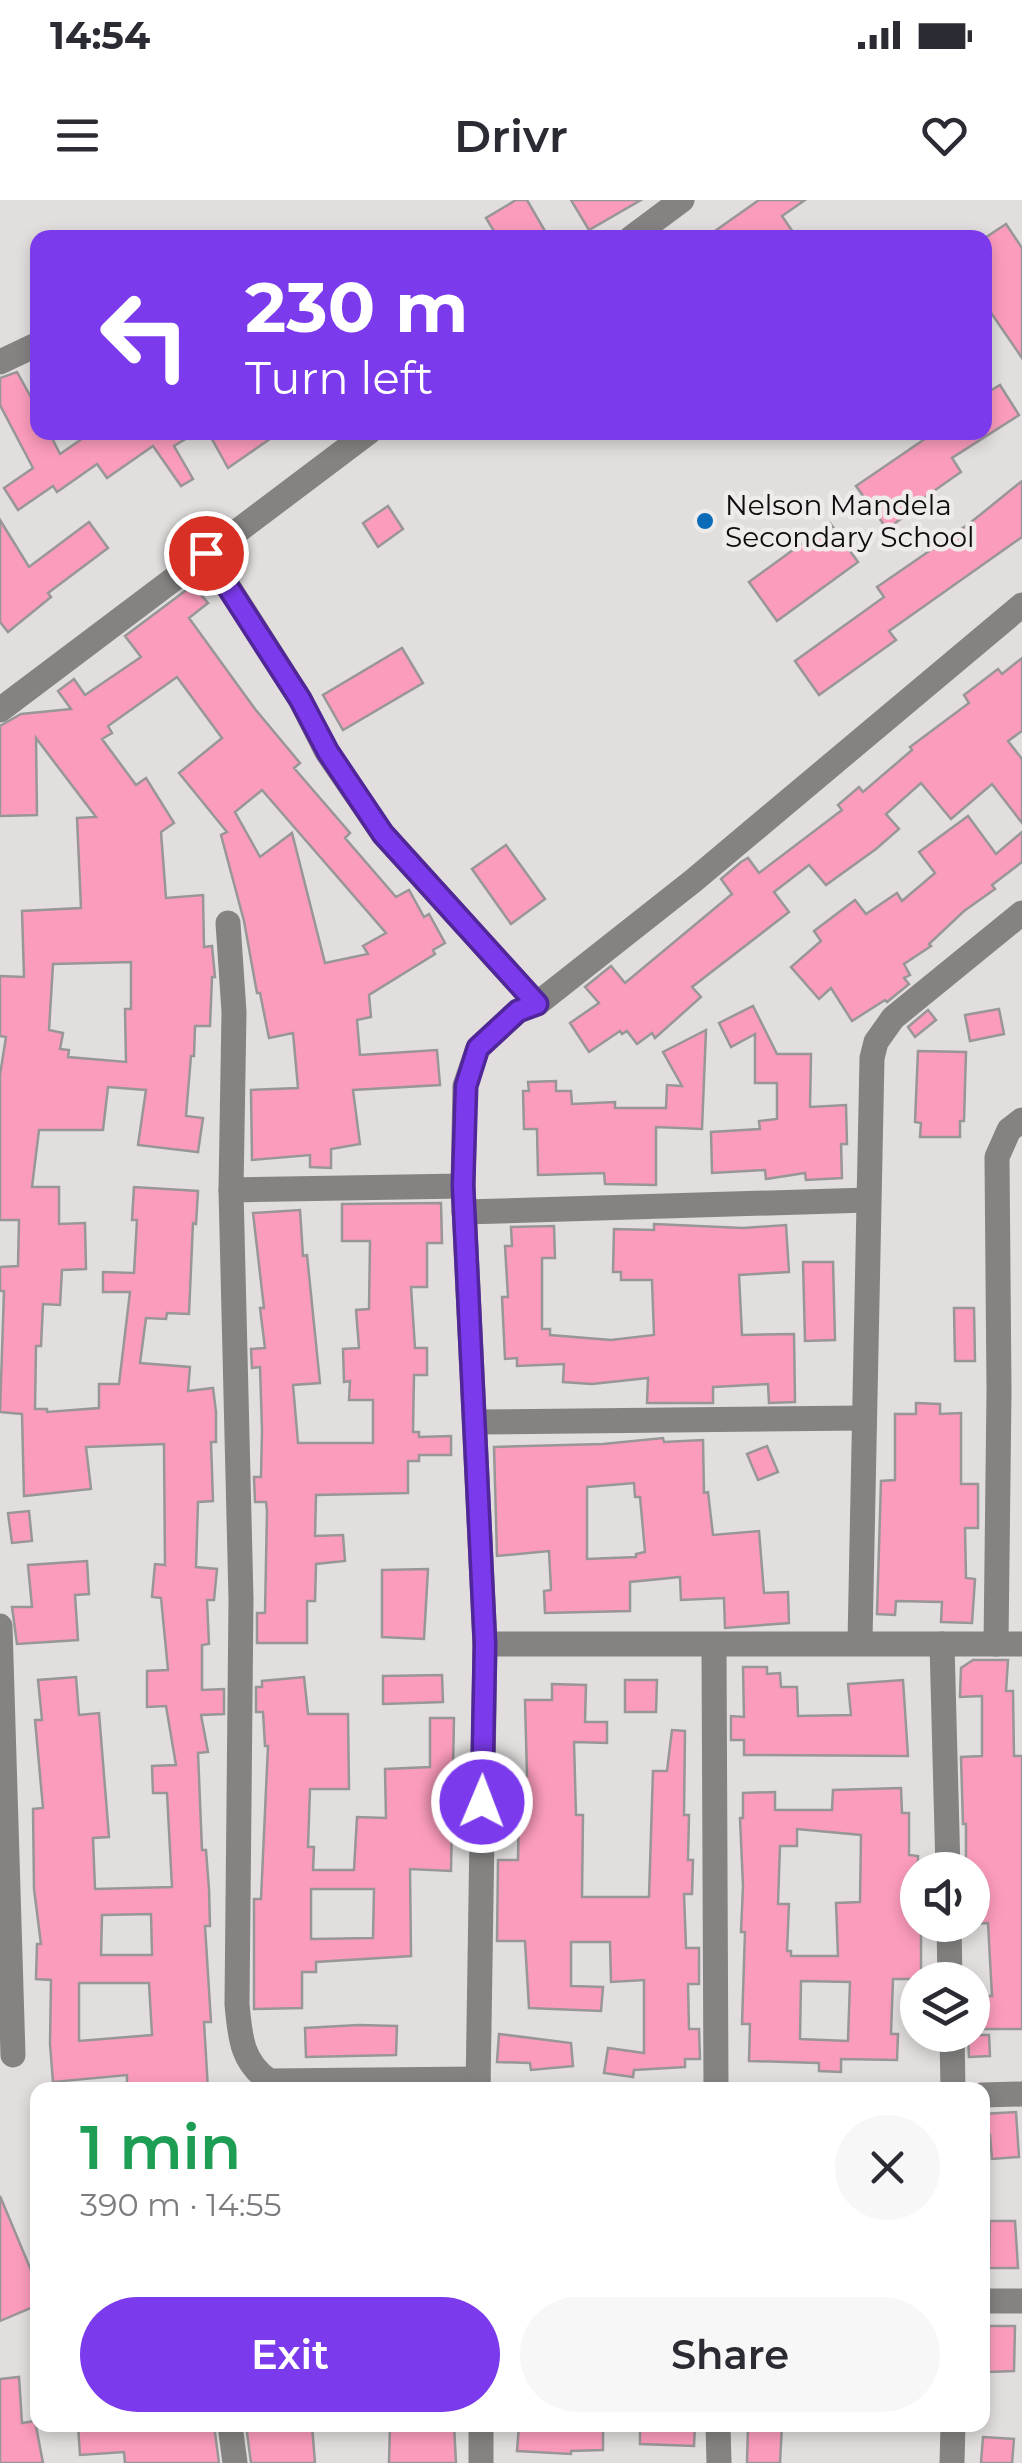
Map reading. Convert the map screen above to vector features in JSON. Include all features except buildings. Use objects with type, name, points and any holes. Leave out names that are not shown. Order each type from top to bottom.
[{"type":"street","points":[[642,230],[681,200]]},
{"type":"street","points":[[0,362],[30,348]]},
{"type":"street","points":[[0,710],[358,440]]},
{"type":"street","points":[[206,553],[383,834],[537,1004]]},
{"type":"street","points":[[478,2082],[485,1644],[464,1199],[466,1086],[478,1048],[518,1011],[537,1004],[692,882],[1022,605]]},
{"type":"street","points":[[860,1642],[872,1058],[876,1042],[893,1018],[1022,913]]},
{"type":"street","points":[[228,923],[234,1012],[231,1190],[241,1599],[236,2004],[245,2056],[256,2072],[269,2081],[339,2082]]},
{"type":"street","points":[[485,1644],[1009,1644],[999,1391],[997,1156],[1009,1130],[1022,1120]]},
{"type":"street","points":[[231,1190],[464,1199],[868,1200]]},
{"type":"street","points":[[474,1422],[864,1418]]},
{"type":"street","points":[[0,1626],[13,2055]]},
{"type":"street","points":[[942,1644],[948,1852]]},
{"type":"street","points":[[714,1646],[716,2082]]},
{"type":"street","points":[[952,2052],[953,2082]]},
{"type":"street","points":[[990,2094],[1022,2094]]},
{"type":"street","points":[[990,2302],[1022,2301]]},
{"type":"street","points":[[231,2432],[234,2463]]},
{"type":"street","points":[[481,2432],[481,2463]]},
{"type":"street","points":[[718,2432],[718,2463]]},
{"type":"street","points":[[952,2463],[953,2432]]},
{"type":"place","name":"Nelson Mandela Secondary School","points":[[705,521]]},
{"type":"route","points":[[206,553],[383,834],[537,1004],[518,1011],[478,1048],[466,1086],[463,1186],[485,1644],[482,1802]]}]
